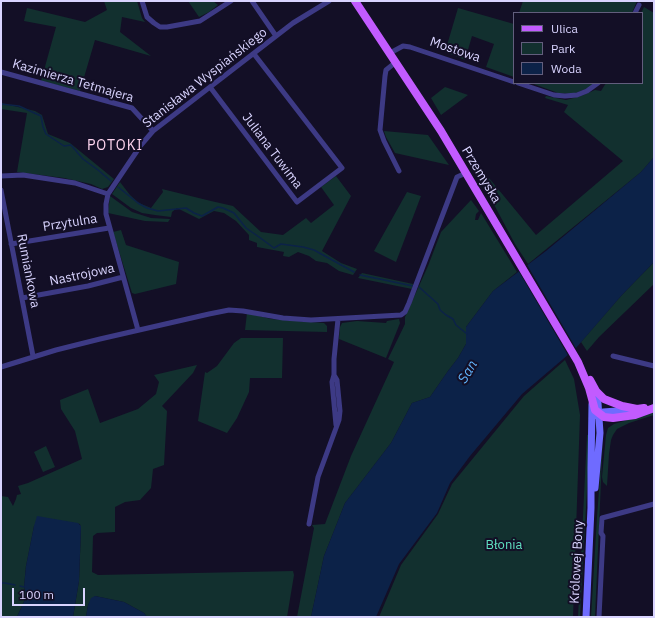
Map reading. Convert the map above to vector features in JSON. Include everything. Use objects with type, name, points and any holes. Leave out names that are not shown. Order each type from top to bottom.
[{"type":"main road","name":"Przemyska","points":[[355,1],[441,131],[586,373],[596,391],[599,414]]},
{"type":"main road","name":"Przemyska","points":[[580,364],[589,388],[592,404],[593,425]]},
{"type":"main road","points":[[596,391],[602,398],[612,403],[637,409]]},
{"type":"main road","points":[[592,404],[599,414],[604,417],[613,418],[635,415],[654,407]]},
{"type":"main road","points":[[593,425],[599,414],[608,411],[654,407]]},
{"type":"main road","name":"Królowej Bony","points":[[592,508],[600,434],[599,414]]},
{"type":"main road","points":[[600,434],[604,424],[613,418]]},
{"type":"main road","name":"Królowej Bony","points":[[586,617],[592,508],[591,468],[593,425]]},
{"type":"street","points":[[144,2],[147,17],[154,24],[160,27],[167,27],[200,21],[231,1]]},
{"type":"street","points":[[252,1],[276,36]]},
{"type":"street","name":"Stanisława Wyspiańskiego","points":[[138,330],[109,228],[106,214],[108,194],[135,154],[153,131],[292,24],[329,1]]},
{"type":"street","points":[[636,12],[639,5]]},
{"type":"street","name":"Mostowa","points":[[390,53],[403,46],[410,47],[513,82]]},
{"type":"street","name":"Juliana Tuwima","points":[[210,87],[297,202],[342,168],[254,54]]},
{"type":"street","points":[[396,62],[386,70],[380,130],[399,171]]},
{"type":"street","name":"Kazimierza Tetmajera","points":[[1,72],[132,108],[153,131]]},
{"type":"street","points":[[521,84],[554,95],[565,96],[587,91],[597,84]]},
{"type":"street","points":[[1,367],[33,356],[138,330],[229,310],[244,311],[296,320],[398,316],[405,312],[457,177],[466,172]]},
{"type":"street","points":[[1,176],[23,175],[69,182],[108,194]]},
{"type":"street","name":"Rumiankowa","points":[[1,190],[33,356]]},
{"type":"street","name":"Przytulna","points":[[11,244],[109,228]]},
{"type":"street","name":"Nastrojowa","points":[[22,298],[88,286],[123,277]]},
{"type":"street","points":[[309,524],[318,477],[336,428],[332,382],[334,375],[338,319]]},
{"type":"street","points":[[613,356],[654,366]]},
{"type":"street","points":[[599,617],[603,536],[601,533],[602,518],[654,504]]},
{"type":"green space","points":[[104,1],[137,1],[142,18],[145,22],[122,17],[120,32],[151,56],[95,40],[80,91],[41,81],[56,27],[24,21],[27,8],[85,22],[107,10]]},
{"type":"green space","points":[[188,1],[213,1],[218,5],[199,17]]},
{"type":"green space","points":[[523,1],[637,1],[632,12],[519,12]]},
{"type":"green space","points":[[644,7],[654,13],[654,157],[641,172],[528,264],[515,244],[482,182],[489,178],[536,235],[623,161],[564,112],[568,105],[545,98],[546,96],[566,100],[595,90],[601,91],[605,84],[643,84],[643,12],[642,12]]},
{"type":"green space","points":[[458,8],[513,24],[513,77],[486,67],[494,44],[472,36],[465,60],[445,52]]},
{"type":"green space","points":[[534,84],[593,84],[591,87],[573,94],[558,93]]},
{"type":"green space","points":[[445,87],[468,95],[441,115],[431,98]]},
{"type":"green space","points":[[1,103],[35,111],[42,115],[48,134],[70,143],[114,179],[108,187],[102,189],[91,184],[64,178],[17,172],[27,113],[1,109]]},
{"type":"green space","points":[[384,131],[428,135],[449,165],[395,153]]},
{"type":"green space","points":[[336,176],[351,196],[322,251],[341,263],[357,269],[353,275],[339,271],[327,263],[316,261],[309,256],[298,252],[289,257],[283,256],[284,252],[257,247],[257,243],[249,240],[249,235],[236,221],[224,213],[214,211],[199,219],[177,208],[172,212],[171,217],[142,213],[131,208],[112,194],[120,182],[130,195],[139,203],[151,208],[163,192],[162,189],[233,206],[261,232],[283,235],[306,218],[311,223],[334,205],[321,187]]},
{"type":"green space","points":[[407,192],[421,196],[396,262],[374,251]]},
{"type":"green space","points":[[110,196],[132,212],[151,218],[170,219],[168,222],[145,221],[108,213]]},
{"type":"green space","points":[[471,200],[479,211],[476,214],[475,220],[478,220],[481,213],[517,272],[493,291],[466,327],[466,344],[458,358],[430,397],[412,403],[391,443],[345,503],[324,556],[311,617],[297,617],[314,528],[312,525],[325,524],[351,456],[394,362],[388,359],[405,324],[405,317],[428,266],[441,232]]},
{"type":"green space","points":[[121,230],[126,245],[179,262],[176,284],[135,294],[132,293],[113,232]]},
{"type":"green space","points":[[654,262],[654,284],[599,337],[587,351],[581,342],[621,296]]},
{"type":"green space","points":[[362,273],[413,284],[412,289],[358,278]]},
{"type":"green space","points":[[247,313],[271,319],[324,323],[327,326],[327,332],[245,330]]},
{"type":"green space","points":[[399,319],[400,323],[386,358],[339,339],[340,327],[342,323],[357,321],[386,323],[387,321]]},
{"type":"green space","points":[[241,338],[283,338],[282,378],[250,378],[249,392],[237,418],[227,433],[198,421],[205,372],[207,373],[217,366],[234,343]]},
{"type":"green space","name":"Błonia","points":[[565,360],[574,379],[580,415],[573,617],[379,617],[401,565],[438,514],[452,484],[524,396]]},
{"type":"green space","points":[[197,365],[193,373],[162,406],[167,411],[164,465],[153,469],[151,488],[140,500],[125,502],[115,507],[115,532],[97,533],[93,536],[92,572],[98,575],[293,571],[294,575],[287,617],[147,617],[144,613],[124,602],[95,596],[88,605],[86,617],[73,617],[79,581],[81,529],[80,524],[61,521],[34,526],[26,566],[24,587],[27,595],[17,617],[1,617],[1,496],[8,497],[13,506],[17,495],[21,494],[18,486],[82,459],[75,431],[61,409],[60,400],[88,389],[100,423],[138,409],[156,394],[159,382],[154,375]]},
{"type":"green space","points":[[654,412],[654,415],[629,423],[617,429],[613,435],[609,454],[607,486],[603,482],[602,477],[608,428],[614,424]]},
{"type":"green space","points":[[587,435],[590,435],[580,617],[578,617]]},
{"type":"green space","points":[[603,436],[595,617],[591,617],[597,517]]},
{"type":"green space","points":[[46,446],[55,467],[43,472],[34,452]]},
{"type":"water","name":"San","points":[[654,157],[654,262],[621,296],[576,348],[522,394],[470,456],[450,483],[437,513],[399,564],[376,617],[311,617],[324,556],[345,503],[391,443],[412,403],[430,397],[458,358],[466,344],[466,327],[493,291],[546,251],[641,172]]},
{"type":"water","points":[[37,516],[78,523],[81,526],[79,581],[73,617],[17,617],[27,595],[24,587],[26,566]]},
{"type":"water","points":[[95,596],[124,602],[144,613],[147,617],[86,617],[91,598]]},
{"type":"pier","points":[[526,263],[577,350],[569,357],[518,270]]},
{"type":"waterway","points":[[1,104],[19,106],[41,116],[46,134],[64,146],[71,145],[83,159],[111,181]]},
{"type":"waterway","points":[[118,187],[138,203],[147,208],[158,211],[186,208],[202,216],[218,207],[223,208],[234,213],[246,228],[274,248],[281,244],[314,250],[354,272]]},
{"type":"waterway","points":[[360,275],[413,286]]},
{"type":"waterway","points":[[419,287],[438,304],[440,310],[453,319],[456,325],[467,334]]},
{"type":"waterway","points":[[1,583],[15,585]]},
{"type":"waterway","points":[[20,586],[24,587]]},
{"type":"district","name":"POTOKI","points":[[115,146]]}]
